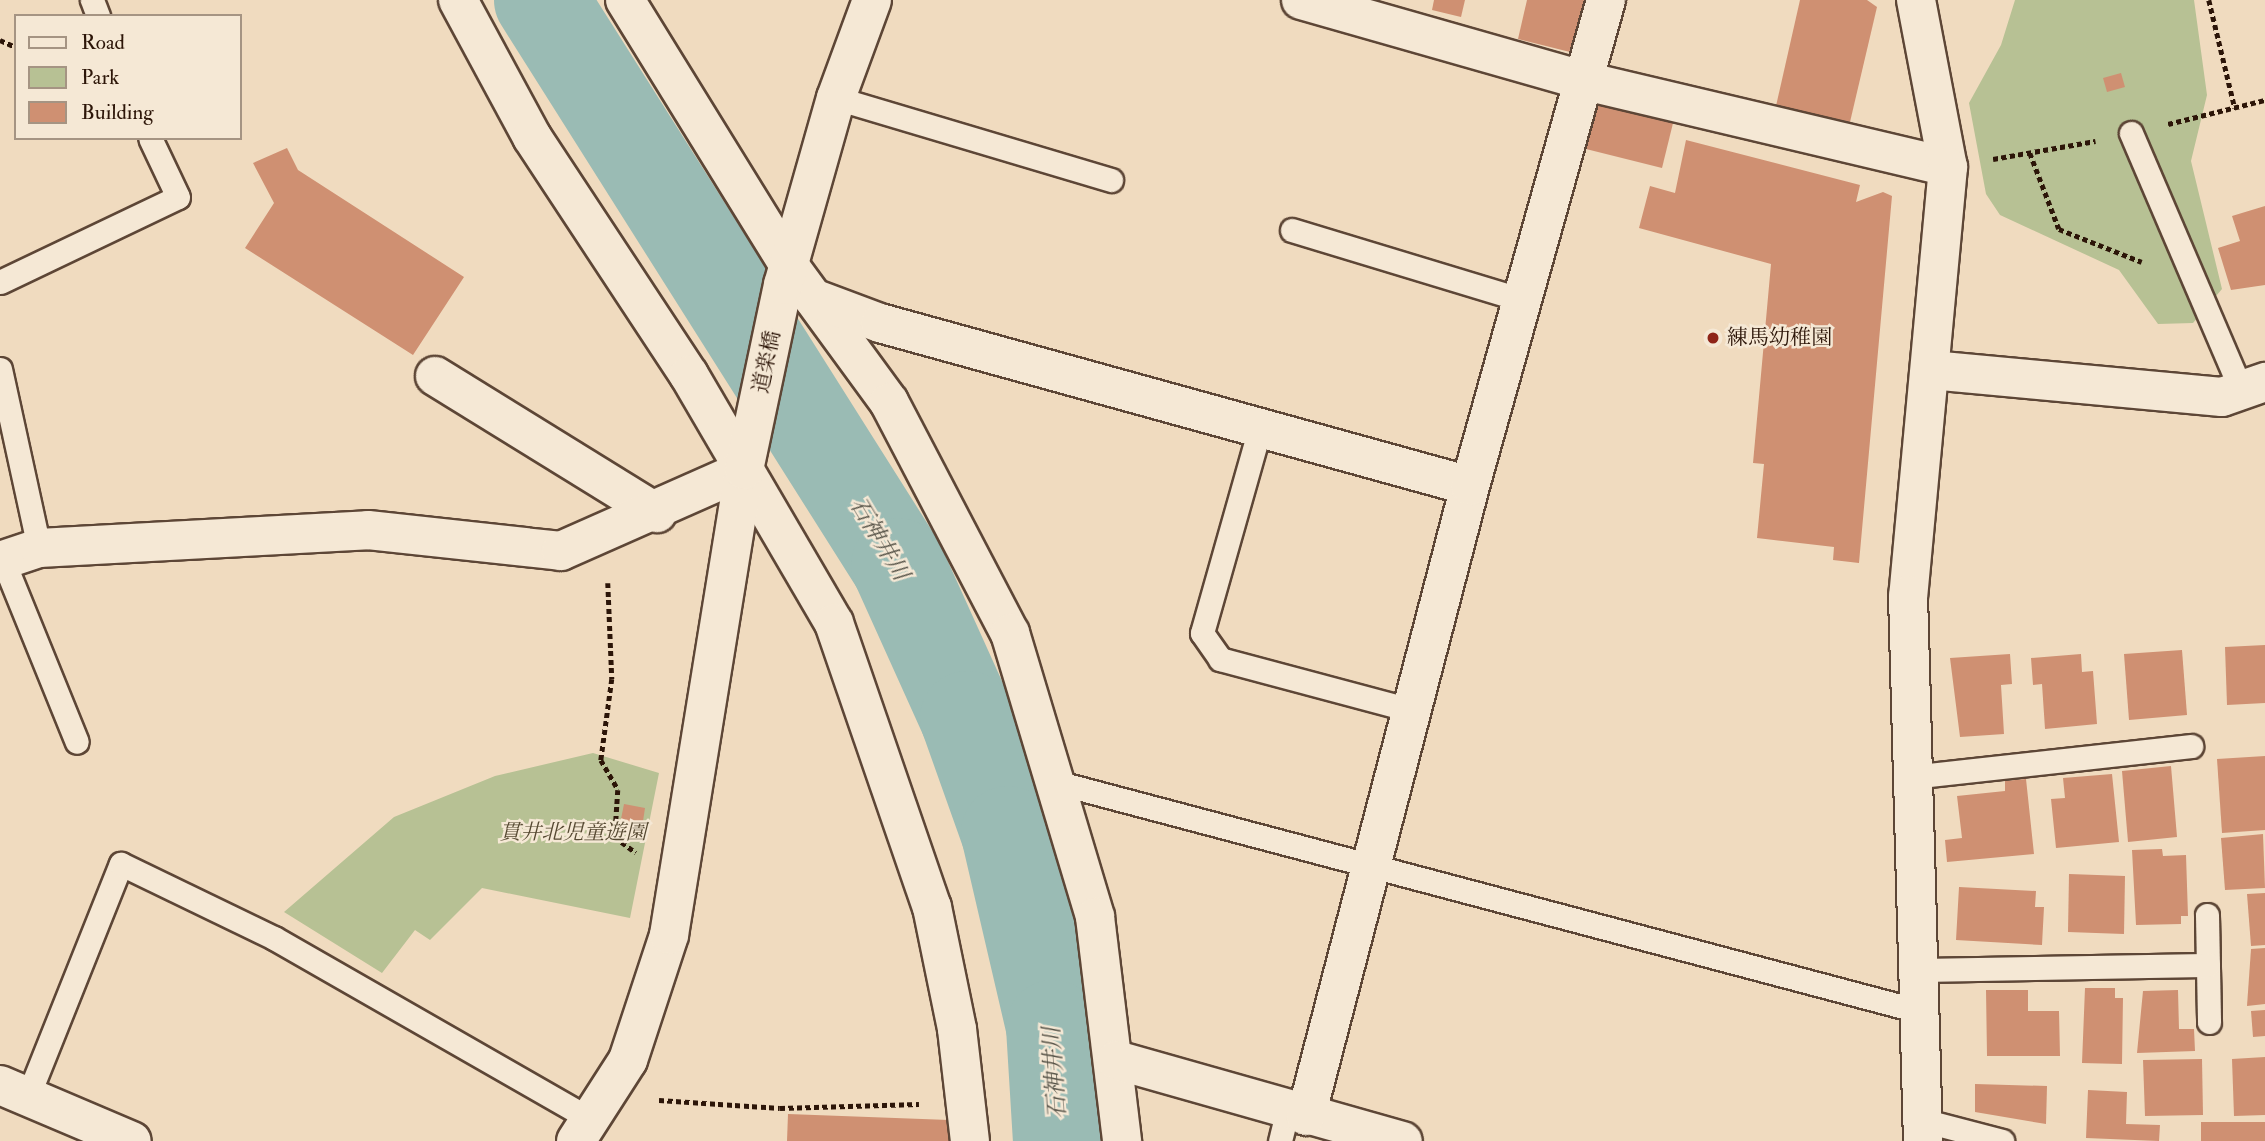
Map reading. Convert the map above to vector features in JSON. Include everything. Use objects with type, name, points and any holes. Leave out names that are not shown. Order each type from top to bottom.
[{"type":"street","points":[[458,0],[532,137],[689,375],[747,454],[834,623],[887,769],[932,906],[966,1103],[970,1141]]},
{"type":"street","points":[[625,0],[795,282],[889,402],[964,539],[1010,633],[1059,783],[1095,918],[1116,1060],[1122,1141]]},
{"type":"street","name":"道楽橋","points":[[584,1130],[628,1060],[669,935],[747,454],[795,282],[836,98],[872,0]]},
{"type":"street","points":[[1291,1122],[1370,863],[1470,486],[1526,301],[1606,0]]},
{"type":"street","points":[[1916,0],[1948,167],[1908,595],[1922,1131]]},
{"type":"street","points":[[1313,2],[1584,80],[1948,167]]},
{"type":"street","points":[[795,282],[1260,428],[1470,486]]},
{"type":"street","points":[[1931,370],[2254,388]]},
{"type":"street","points":[[435,376],[657,513]]},
{"type":"street","points":[[2,561],[39,548],[368,530],[561,551],[657,513],[747,454]]},
{"type":"street","points":[[1116,1060],[1291,1122],[1403,1141]]},
{"type":"street","points":[[14,1090],[132,1141]]},
{"type":"lane","points":[[836,98],[1111,180]]},
{"type":"lane","points":[[2131,133],[2194,283],[2254,388]]},
{"type":"lane","points":[[0,282],[178,197],[151,140]]},
{"type":"lane","points":[[1292,230],[1526,301]]},
{"type":"lane","points":[[0,369],[39,548]]},
{"type":"lane","points":[[1260,428],[1202,633],[1220,659],[1411,710]]},
{"type":"lane","points":[[2,561],[78,742]]},
{"type":"lane","points":[[1911,777],[2192,746]]},
{"type":"lane","points":[[1059,783],[1370,863],[1919,1011]]},
{"type":"lane","points":[[14,1090],[121,864],[274,938],[584,1130]]},
{"type":"lane","points":[[2207,915],[2209,1022]]},
{"type":"lane","points":[[1918,970],[2208,965]]},
{"type":"lane","points":[[1922,1131],[2002,1141]]},
{"type":"path","points":[[2209,0],[2235,108]]},
{"type":"path","points":[[1948,167],[2131,133],[2265,100]]},
{"type":"path","points":[[2030,153],[2059,229],[2194,283]]},
{"type":"path","points":[[606,533],[612,678],[601,760],[618,790],[615,838],[645,859]]},
{"type":"path","points":[[652,1100],[780,1108],[966,1103]]},
{"type":"green space","points":[[2015,0],[2194,0],[2207,95],[2191,161],[2222,289],[2193,323],[2158,324],[2119,270],[2000,215],[1986,194],[1969,103],[2001,45]]},
{"type":"green space","name":"貫井北児童遊園","points":[[593,753],[659,773],[630,918],[482,888],[430,940],[415,930],[382,973],[284,912],[394,817],[495,776]]},
{"type":"building","points":[[1434,0],[1465,0],[1461,17],[1432,10]]},
{"type":"building","points":[[1527,0],[1586,0],[1574,53],[1518,39]]},
{"type":"building","points":[[1800,0],[1867,0],[1877,7],[1850,122],[1776,106]]},
{"type":"building","points":[[2121,73],[2125,87],[2107,92],[2103,78]]},
{"type":"building","points":[[1597,101],[1674,119],[1662,168],[1586,149]]},
{"type":"building","points":[[1686,140],[1860,185],[1856,202],[1883,192],[1892,196],[1859,563],[1833,560],[1834,547],[1757,538],[1764,464],[1753,463],[1771,264],[1639,228],[1650,186],[1675,193]]},
{"type":"building","points":[[287,148],[298,170],[464,277],[413,355],[245,248],[274,203],[253,163]]},
{"type":"building","points":[[2265,206],[2265,285],[2231,290],[2218,248],[2240,241],[2232,216]]},
{"type":"building","points":[[2265,645],[2265,703],[2227,705],[2225,647]]},
{"type":"building","points":[[2182,650],[2187,715],[2129,720],[2124,654]]},
{"type":"building","points":[[2010,654],[2012,684],[2001,685],[2004,734],[1960,737],[1950,658]]},
{"type":"building","points":[[2081,654],[2082,672],[2093,671],[2097,724],[2045,729],[2042,684],[2033,685],[2031,658]]},
{"type":"building","points":[[2265,756],[2265,830],[2222,833],[2217,759]]},
{"type":"building","points":[[2171,766],[2177,837],[2128,842],[2122,771]]},
{"type":"building","points":[[2112,774],[2119,842],[2056,848],[2051,799],[2065,798],[2063,778]]},
{"type":"building","points":[[2026,779],[2034,854],[1947,862],[1945,840],[1962,838],[1957,796],[2005,791],[2005,781]]},
{"type":"building","points":[[624,804],[645,808],[642,828],[620,824]]},
{"type":"building","points":[[2263,834],[2265,888],[2225,890],[2221,838]]},
{"type":"building","points":[[2162,849],[2163,856],[2186,855],[2188,916],[2181,916],[2181,924],[2136,925],[2132,850]]},
{"type":"building","points":[[2069,874],[2125,876],[2124,934],[2068,932]]},
{"type":"building","points":[[1959,887],[2036,891],[2035,907],[2044,907],[2042,945],[1956,940]]},
{"type":"building","points":[[2265,893],[2265,945],[2251,946],[2247,894]]},
{"type":"building","points":[[2265,948],[2265,1004],[2247,1006],[2251,949]]},
{"type":"building","points":[[2085,988],[2115,988],[2115,998],[2123,998],[2122,1064],[2082,1063]]},
{"type":"building","points":[[1986,990],[2028,990],[2028,1011],[2059,1011],[2060,1056],[1987,1056]]},
{"type":"building","points":[[2178,990],[2179,1029],[2194,1029],[2195,1051],[2137,1053],[2143,991]]},
{"type":"building","points":[[2265,1010],[2265,1036],[2253,1037],[2251,1011]]},
{"type":"building","points":[[2265,1057],[2265,1115],[2234,1116],[2232,1059]]},
{"type":"building","points":[[2202,1059],[2203,1115],[2145,1116],[2143,1060]]},
{"type":"building","points":[[1975,1084],[2047,1086],[2046,1124],[1975,1112]]},
{"type":"building","points":[[2088,1090],[2127,1092],[2126,1124],[2160,1125],[2159,1141],[2086,1138]]},
{"type":"building","points":[[788,1114],[949,1120],[949,1141],[787,1141]]},
{"type":"building","points":[[2201,1122],[2265,1122],[2265,1141],[2201,1141]]},
{"type":"waterway","name":"石神井川","points":[[541,0],[898,565],[967,718],[1008,833],[1053,1027],[1060,1141]]},
{"type":"place","name":"練馬幼稚園","points":[[1713,338]]}]
